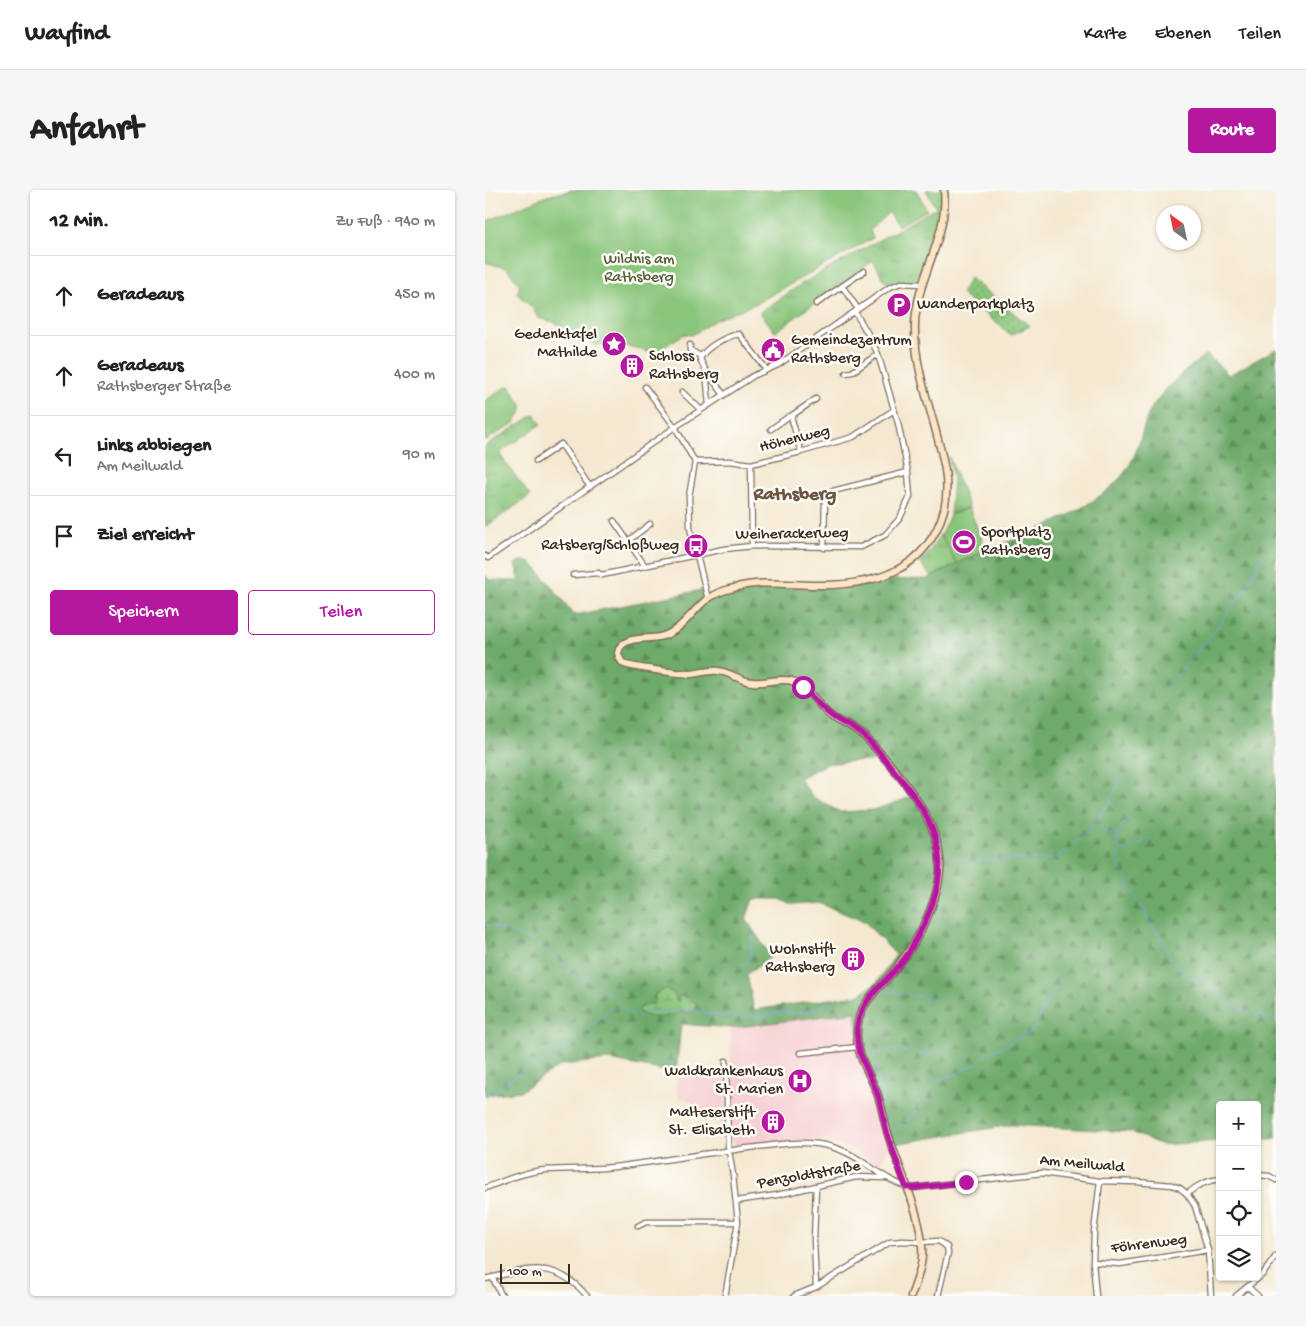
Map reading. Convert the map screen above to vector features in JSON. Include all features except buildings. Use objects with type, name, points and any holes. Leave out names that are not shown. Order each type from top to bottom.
[{"type":"street","points":[[911,1296],[919,1272],[922,1242],[918,1219],[887,1132],[877,1093],[864,1065],[857,1038],[858,1024],[865,1002],[896,969],[908,953],[931,908],[939,882],[940,858],[938,846],[928,818],[918,801],[864,736],[833,717],[803,687],[790,680],[752,682],[720,672],[691,674],[627,665],[620,660],[618,653],[622,643],[627,641],[651,639],[670,633],[708,599],[735,587],[756,584],[855,584],[875,580],[897,570],[912,560],[934,536],[943,511],[947,484],[943,458],[915,345],[916,309],[921,284],[942,226],[945,206],[944,190]]},
{"type":"street","points":[[816,304],[863,271]]},
{"type":"street","points":[[485,556],[488,558],[675,427],[766,369],[778,365],[890,287],[901,283],[921,284]]},
{"type":"street","name":"Weiherackerweg","points":[[573,575],[598,572],[602,575],[696,554],[752,546],[824,548],[861,546],[885,535],[900,518],[910,497],[908,472],[878,354],[842,286]]},
{"type":"street","points":[[700,356],[716,344],[739,334],[766,369]]},
{"type":"street","points":[[690,345],[691,350],[700,356],[705,369],[724,395]]},
{"type":"street","points":[[845,373],[852,372],[878,354]]},
{"type":"street","points":[[705,369],[709,405]]},
{"type":"street","points":[[645,387],[675,427],[695,462],[689,496],[689,528],[708,599]]},
{"type":"street","points":[[682,392],[701,410]]},
{"type":"street","points":[[771,429],[816,399]]},
{"type":"street","name":"Höhenweg","points":[[695,462],[730,461],[751,464],[801,452],[853,437],[893,410]]},
{"type":"street","points":[[791,416],[801,452]]},
{"type":"street","points":[[536,460],[561,444],[590,487]]},
{"type":"street","points":[[751,464],[752,546]]},
{"type":"street","points":[[824,548],[825,497],[829,492],[908,472]]},
{"type":"street","points":[[614,521],[645,566]]},
{"type":"street","points":[[628,541],[650,524]]},
{"type":"street","points":[[801,1053],[858,1047]]},
{"type":"street","points":[[725,1296],[738,1222],[729,1150],[726,1061]]},
{"type":"street","points":[[701,1072],[727,1070]]},
{"type":"street","points":[[485,1188],[532,1172],[545,1170],[609,1168],[729,1150],[793,1144],[832,1147],[851,1154],[887,1178],[906,1187]]},
{"type":"street","name":"Am Meilwald","points":[[906,1187],[913,1188],[1042,1173],[1100,1181],[1172,1185],[1180,1188],[1187,1194]]},
{"type":"street","points":[[1261,1175],[1269,1176],[1276,1180]]},
{"type":"street","name":"Penzoldtstraße","points":[[736,1201],[777,1195],[856,1177],[887,1178]]},
{"type":"street","points":[[1211,1296],[1208,1250],[1195,1206],[1187,1194],[1195,1186],[1216,1180]]},
{"type":"street","points":[[1096,1296],[1093,1262],[1095,1215],[1100,1181]]},
{"type":"street","points":[[816,1186],[815,1241],[817,1287]]},
{"type":"street","points":[[638,1226],[646,1222],[738,1222]]},
{"type":"street","points":[[794,1296],[817,1287],[890,1242],[903,1240],[939,1241],[947,1247],[948,1253],[937,1296]]},
{"type":"street","name":"Föhrenweg","points":[[1093,1262],[1120,1264],[1208,1250]]},
{"type":"street","points":[[1236,1296],[1263,1274],[1276,1256]]},
{"type":"street","points":[[485,1279],[513,1272],[545,1269],[562,1274],[577,1284],[587,1296]]},
{"type":"street","points":[[492,1277],[502,1296]]},
{"type":"street","points":[[1248,1287],[1257,1296]]},
{"type":"shaded area","name":"Waldkrankenhaus St. Marien","points":[[856,1012],[856,1023],[888,1145],[881,1167],[852,1149],[830,1142],[809,1140],[735,1145],[731,1140],[731,1028]]},
{"type":"shaded area","points":[[678,1071],[724,1073],[726,1121],[721,1124],[716,1118],[712,1120],[686,1098],[680,1098],[676,1091]]},
{"type":"green space","name":"Wildnis am Rathsberg","points":[[572,190],[916,190],[927,210],[898,226],[889,212],[870,230],[873,238],[757,303],[715,320],[694,334],[684,334],[662,348],[665,355],[655,357],[636,348],[618,345],[595,345],[554,322],[538,318],[533,308],[517,294],[520,285],[506,268],[485,262],[485,222],[547,196]]},
{"type":"green space","points":[[926,190],[944,190],[945,206],[921,284],[887,284],[873,261],[775,332],[760,312],[803,283],[936,208]]},
{"type":"green space","points":[[970,278],[1030,326],[1011,335],[961,294]]},
{"type":"green space","points":[[1276,349],[1276,1139],[1261,1139],[1261,1101],[1216,1101],[1216,1141],[1162,1145],[1131,1132],[1011,1125],[888,1145],[878,1101],[866,1073],[856,1023],[856,1012],[731,1028],[681,1024],[676,1073],[609,1060],[561,1065],[521,1091],[485,1095],[485,575],[490,580],[519,581],[515,564],[520,561],[528,562],[539,571],[574,615],[702,590],[702,597],[708,602],[730,592],[756,587],[835,588],[858,586],[883,580],[927,579],[957,563],[1044,527],[1106,492],[1121,477],[1131,463],[1148,415],[1158,398],[1206,354],[1229,375]],"holes":[[[876,761],[894,773],[910,797],[872,810],[840,812],[813,797],[799,778],[826,764]],[[753,899],[780,899],[792,905],[819,903],[865,922],[896,955],[876,983],[858,995],[754,1010],[747,974],[771,957],[746,919]]]},
{"type":"green space","points":[[509,386],[522,405],[522,411],[514,423],[485,441],[485,401]]},
{"type":"green space","points":[[535,414],[541,424],[502,451],[500,455],[530,496],[485,527],[485,446]]},
{"type":"green space","points":[[949,457],[969,507],[950,514],[953,481]]},
{"type":"green space","name":"Sportplatz Rathsberg","points":[[969,508],[986,549],[957,563],[941,535],[950,515]]},
{"type":"green space","points":[[940,535],[957,564],[932,577],[919,562],[930,551]]},
{"type":"green space","points":[[666,989],[674,994],[676,1000],[679,1001],[679,996],[688,998],[696,1003],[695,1010],[688,1013],[682,1011],[660,1017],[648,1016],[638,1011],[639,1008],[655,1003],[655,994]]},
{"type":"waterway","points":[[1164,690],[1205,643],[1242,594],[1263,554]]},
{"type":"waterway","points":[[1096,821],[1111,800],[1121,778]]},
{"type":"waterway","points":[[1118,834],[1127,818]]},
{"type":"waterway","points":[[1099,824],[1107,835],[1118,834],[1117,845],[1122,851],[1119,862],[1124,873]]},
{"type":"waterway","points":[[992,860],[1053,859],[1068,850],[1092,826]]},
{"type":"waterway","points":[[1122,851],[1150,838]]},
{"type":"waterway","points":[[955,859],[970,859]]},
{"type":"waterway","points":[[975,860],[988,860]]},
{"type":"waterway","points":[[1126,876],[1128,880]]},
{"type":"waterway","points":[[1127,883],[1140,904],[1145,908],[1149,922],[1155,928],[1170,957]]},
{"type":"waterway","points":[[485,925],[489,926]]},
{"type":"waterway","points":[[493,927],[505,931]]},
{"type":"waterway","points":[[509,932],[518,936]]},
{"type":"waterway","points":[[743,964],[750,959],[753,935]]},
{"type":"waterway","points":[[522,937],[533,942]]},
{"type":"waterway","points":[[536,945],[545,950]]},
{"type":"waterway","points":[[548,952],[558,960]]},
{"type":"waterway","points":[[1172,961],[1179,968],[1183,976],[1191,979],[1204,978],[1212,984],[1222,1001],[1248,1013]]},
{"type":"waterway","points":[[563,963],[567,965]]},
{"type":"waterway","points":[[571,967],[592,983]]},
{"type":"waterway","points":[[982,1057],[1033,1031],[1058,982]]},
{"type":"waterway","points":[[597,986],[609,994]]},
{"type":"waterway","points":[[873,1001],[882,990],[904,994]]},
{"type":"waterway","points":[[909,995],[935,999]]},
{"type":"waterway","points":[[613,996],[619,999]]},
{"type":"waterway","points":[[734,1017],[754,1017],[785,1011],[790,1013],[802,1012],[833,1002]]},
{"type":"waterway","points":[[485,1098],[521,1072],[572,1045],[608,1010],[615,1008]]},
{"type":"waterway","points":[[623,1009],[639,1017]]},
{"type":"waterway","points":[[644,1015],[647,1012],[695,1010],[706,1014],[730,1016]]},
{"type":"waterway","points":[[1257,1015],[1276,1020]]},
{"type":"waterway","points":[[900,1048],[909,1053]]},
{"type":"waterway","points":[[872,1056],[880,1052],[896,1049]]},
{"type":"waterway","points":[[916,1052],[931,1057]]},
{"type":"waterway","points":[[933,1084],[936,1080],[954,1075],[977,1063]]},
{"type":"waterway","points":[[876,1064],[883,1100]]},
{"type":"waterway","points":[[904,1121],[914,1116],[930,1088]]},
{"type":"waterway","points":[[887,1116],[892,1134]]},
{"type":"waterway","points":[[893,1131],[899,1124]]},
{"type":"place","name":"Wanderparkplatz","points":[[899,305]]},
{"type":"place","name":"Gedenktafel Mathilde","points":[[614,344]]},
{"type":"place","name":"Gemeindezentrum Rathsberg","points":[[773,350]]},
{"type":"place","name":"Schloss Rathsberg","points":[[632,366]]},
{"type":"place","name":"Sportplatz Rathsberg","points":[[964,542]]},
{"type":"place","name":"Ratsberg/Schloßweg","points":[[696,546]]},
{"type":"place","name":"Wohnstift Rathsberg","points":[[853,959]]},
{"type":"place","name":"Waldkrankenhaus St. Marien","points":[[800,1081]]},
{"type":"place","name":"Malteserstift St. Elisabeth","points":[[773,1122]]},
{"type":"district","name":"Rathsberg","points":[[795,495]]},
{"type":"route","points":[[803,687],[822,708],[833,717],[858,731],[874,747],[918,801],[928,818],[938,846],[940,858],[939,882],[931,908],[908,953],[896,969],[865,1002],[859,1018],[857,1038],[861,1057],[877,1093],[887,1132],[906,1187],[913,1188],[966,1182]]}]
